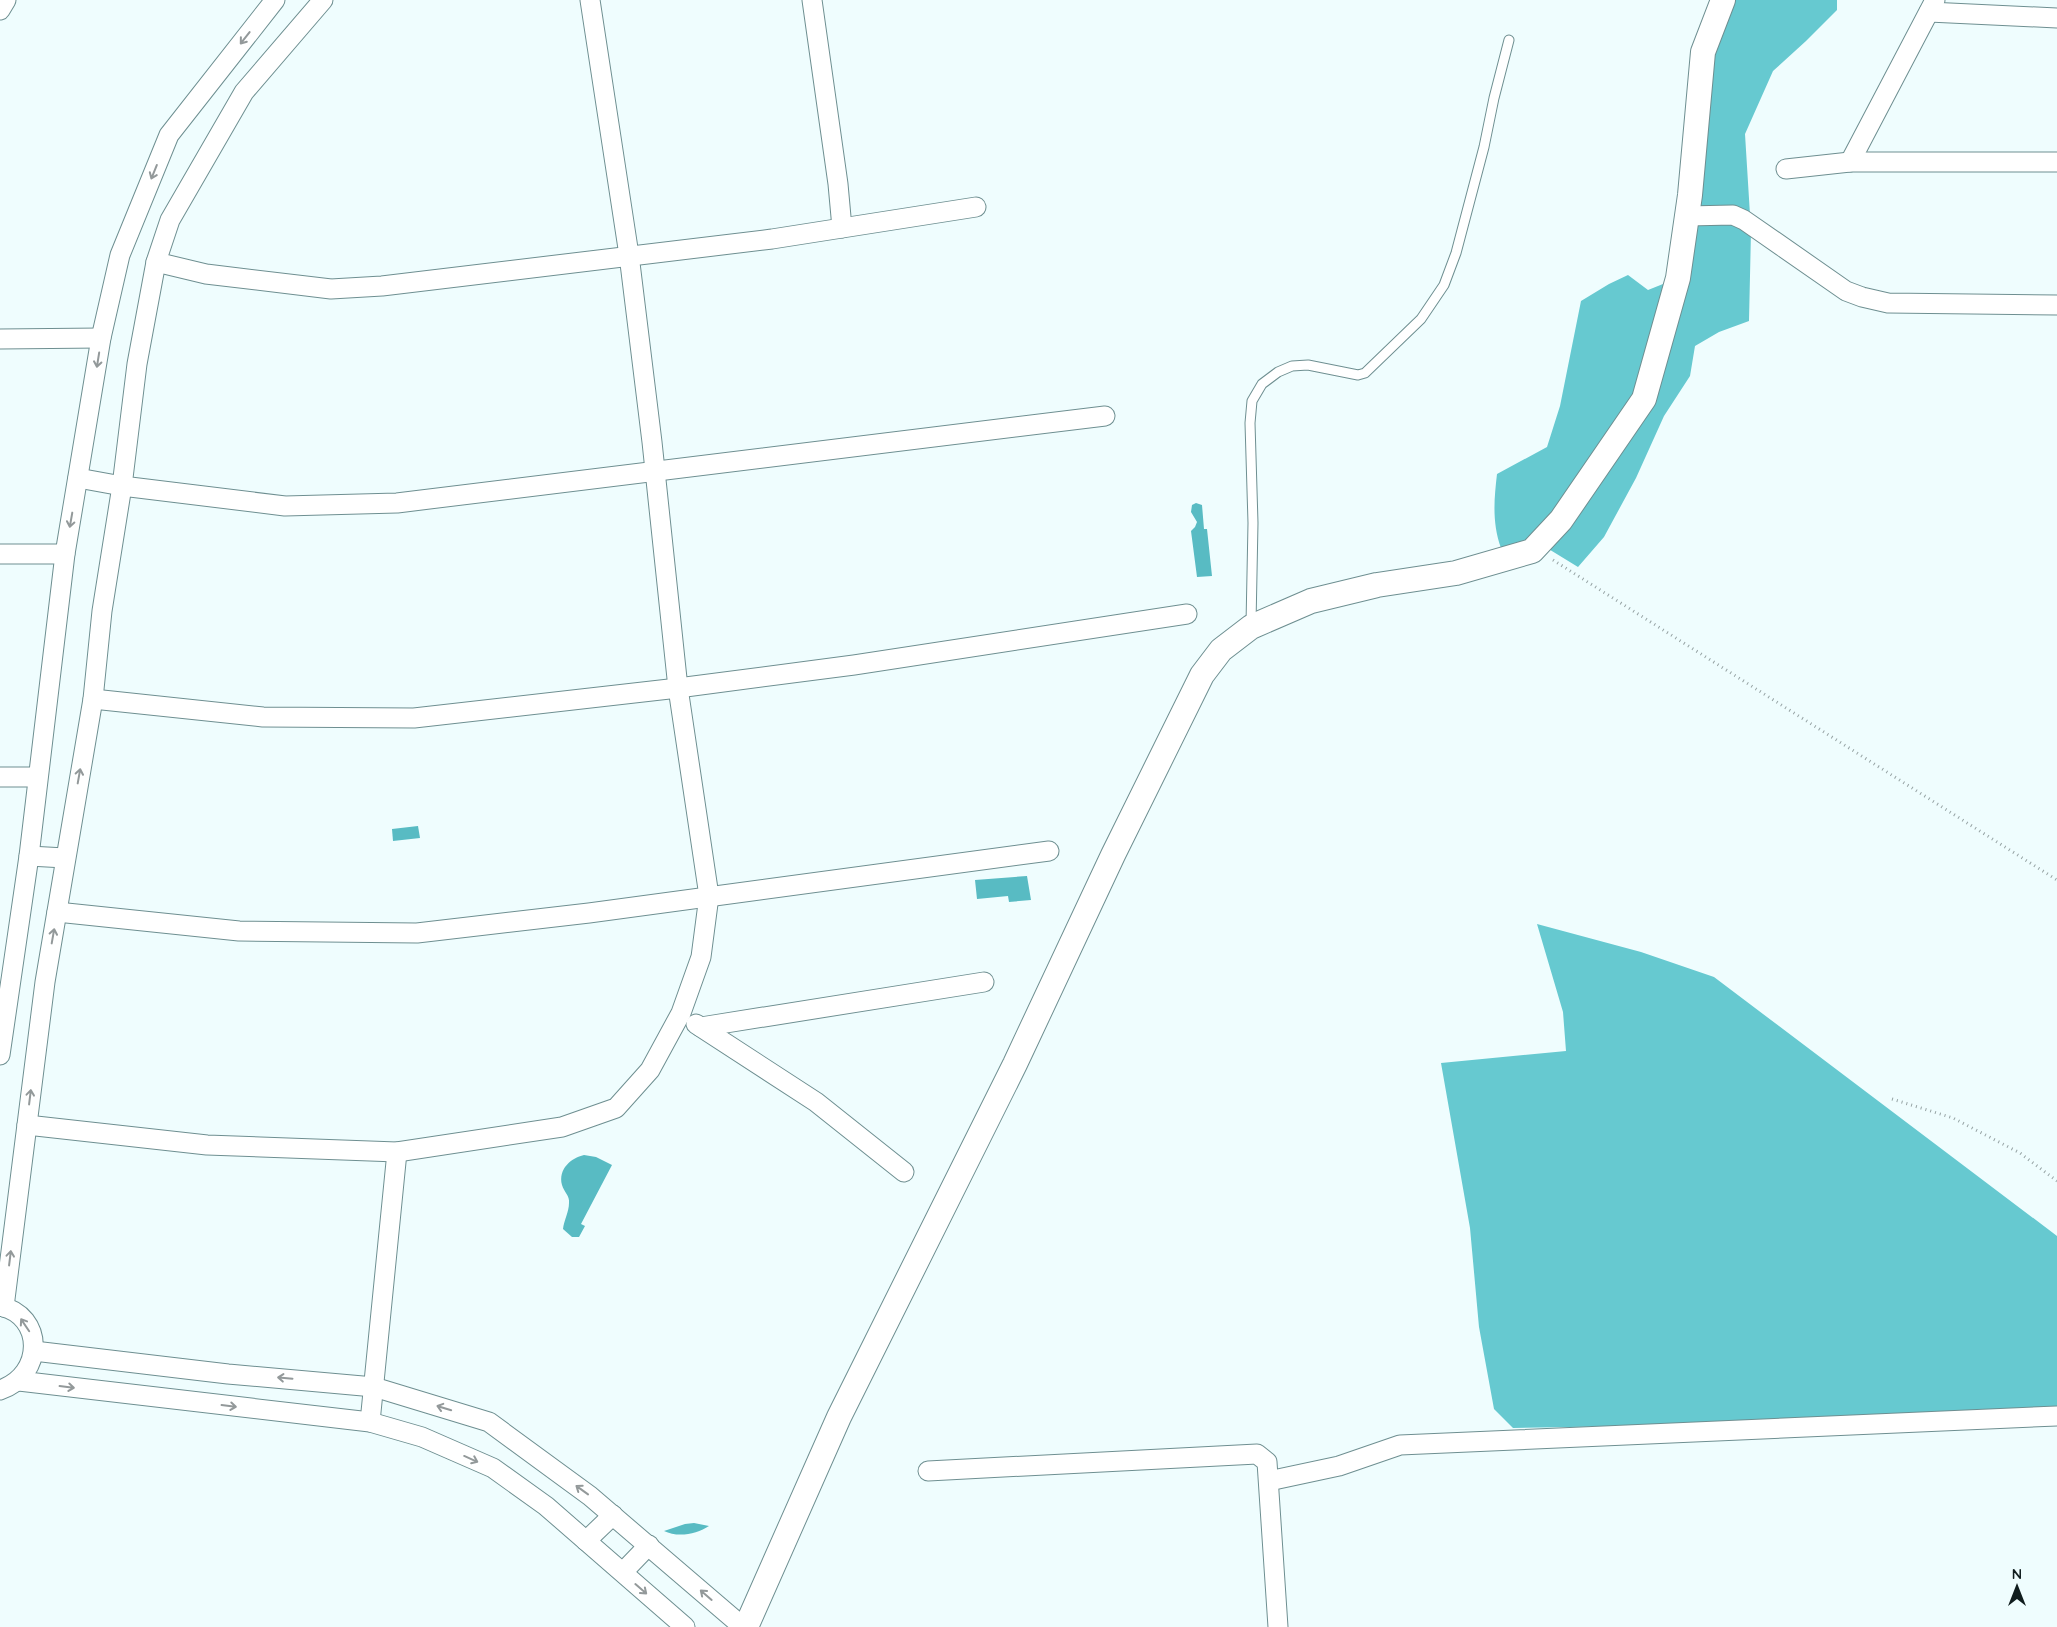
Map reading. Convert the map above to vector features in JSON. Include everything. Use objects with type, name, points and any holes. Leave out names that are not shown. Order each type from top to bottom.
[{"type":"street","points":[[0,10],[6,0]]},
{"type":"street","points":[[0,1055],[29,856],[65,554],[101,338],[120,255],[169,135],[275,0]]},
{"type":"street","points":[[0,1390],[19,1381],[29,1368],[34,1351],[32,1337],[26,1324],[17,1314],[2,1306],[45,982],[93,699],[102,611],[122,486],[137,364],[156,262],[170,220],[244,92],[323,0]]},
{"type":"street","points":[[27,1125],[207,1145],[396,1152],[562,1127],[616,1108],[650,1070],[681,1013],[701,957],[709,896],[678,688],[629,255],[590,0]]},
{"type":"street","points":[[812,0],[838,184],[842,228]]},
{"type":"street","points":[[34,1351],[228,1374],[374,1387],[489,1422],[613,1514],[744,1627],[839,1417],[1015,1064],[1113,855],[1202,675],[1221,650],[1251,627],[1311,601],[1376,585],[1456,573],[1532,551],[1561,520],[1644,399],[1678,278],[1687,216],[1703,52],[1723,0]]},
{"type":"street","points":[[1850,162],[1932,6],[2057,18]]},
{"type":"street","points":[[1786,168],[1850,162],[2057,162]]},
{"type":"street","points":[[156,262],[206,274],[331,289],[382,286],[772,238],[976,208]]},
{"type":"street","points":[[1687,216],[1733,215],[1744,220],[1831,282],[1846,291],[1862,297],[1888,303],[2057,305]]},
{"type":"street","points":[[0,339],[101,338]]},
{"type":"street","points":[[78,478],[122,486],[285,506],[396,503],[1105,416]]},
{"type":"street","points":[[0,554],[65,554]]},
{"type":"street","points":[[93,699],[263,717],[414,718],[678,688],[1037,638],[1188,614]]},
{"type":"street","points":[[0,777],[37,777]]},
{"type":"street","points":[[57,912],[239,931],[417,933],[1048,851]]},
{"type":"street","points":[[29,856],[65,858]]},
{"type":"street","points":[[701,1027],[984,982]]},
{"type":"street","points":[[681,1013],[816,1102],[904,1172]]},
{"type":"street","points":[[370,1422],[396,1152]]},
{"type":"street","points":[[19,1381],[370,1422],[422,1437],[493,1468],[546,1506],[685,1627]]},
{"type":"street","points":[[1269,1482],[1339,1466],[1400,1444],[2057,1416]]},
{"type":"street","points":[[928,1471],[1257,1454],[1267,1462],[1278,1627]]},
{"type":"street","points":[[586,1541],[613,1514]]},
{"type":"street","points":[[623,1572],[649,1545]]},
{"type":"lane","points":[[1251,627],[1253,523],[1250,423],[1252,401],[1262,384],[1278,372],[1292,366],[1308,365],[1358,375],[1365,373],[1421,319],[1444,285],[1456,253],[1484,147],[1509,40]]},
{"type":"path","points":[[1532,551],[1556,561],[2057,880]]},
{"type":"path","points":[[1892,1099],[1953,1118],[2020,1153],[2057,1182]]},
{"type":"shaded area","points":[[1723,0],[1837,0],[1837,10],[1773,71],[1745,134],[1751,231],[1749,321],[1719,332],[1695,346],[1690,376],[1664,416],[1636,478],[1604,537],[1578,567],[1547,548],[1501,548],[1495,520],[1497,474],[1547,447],[1560,406],[1581,301],[1628,275],[1648,290],[1678,278]]},
{"type":"shaded area","points":[[1196,503],[1202,505],[1204,529],[1207,529],[1212,576],[1197,577],[1191,531],[1197,522],[1191,512],[1192,505]]},
{"type":"shaded area","points":[[418,826],[420,838],[393,841],[392,829]]},
{"type":"shaded area","points":[[1027,876],[1031,900],[1009,902],[1008,896],[977,899],[975,880]]},
{"type":"shaded area","points":[[1537,924],[1641,952],[1714,977],[2057,1236],[2057,1412],[1751,1424],[1513,1428],[1494,1409],[1479,1327],[1470,1228],[1441,1063],[1566,1051],[1563,1012]]},
{"type":"shaded area","points":[[584,1155],[596,1157],[612,1165],[581,1224],[585,1226],[579,1237],[572,1237],[563,1229],[569,1201],[561,1179],[567,1165]]},
{"type":"shaded area","points":[[694,1523],[709,1526],[699,1531],[681,1535],[664,1531],[685,1524]]}]
